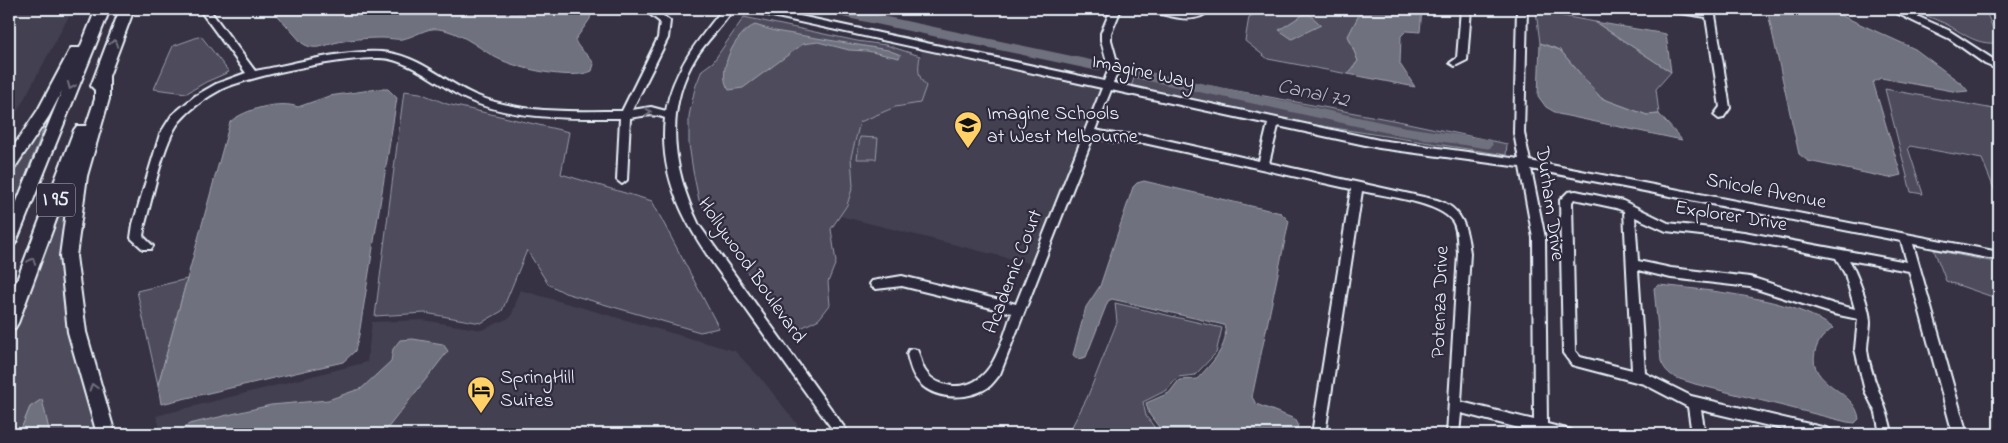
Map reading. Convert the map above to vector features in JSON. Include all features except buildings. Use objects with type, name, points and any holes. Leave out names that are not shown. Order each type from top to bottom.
[{"type":"highway","points":[[9,165],[44,112],[87,28],[103,9]]},
{"type":"highway","name":"I 95","points":[[9,240],[103,9]]},
{"type":"highway","name":"I 95","points":[[9,323],[127,9]]},
{"type":"highway","points":[[102,76],[102,99],[78,176],[68,256],[77,332],[106,434]]},
{"type":"street","points":[[204,9],[211,20],[244,58],[252,74]]},
{"type":"street","points":[[622,180],[625,115],[663,38],[666,27],[666,21],[648,9]]},
{"type":"street","name":"Hollywood Boulevard","points":[[728,9],[698,46],[685,68],[675,92],[670,116],[670,166],[681,202],[694,227],[843,434]]},
{"type":"street","name":"Imagine Way","points":[[754,9],[1379,144],[1525,164]]},
{"type":"street","name":"Academic Court","points":[[913,354],[920,375],[933,386],[950,391],[968,390],[984,384],[996,370],[1114,69],[1106,40],[1106,33],[1116,9]]},
{"type":"street","points":[[1153,9],[1190,16],[1199,14],[1206,9]]},
{"type":"street","points":[[1455,63],[1462,60],[1466,9]]},
{"type":"street","name":"Durham Drive","points":[[1522,9],[1519,133],[1539,238],[1541,431]]},
{"type":"street","points":[[1674,9],[1710,12],[1725,108],[1719,115]]},
{"type":"street","points":[[1894,9],[1945,32],[1961,41],[1982,58],[1999,67]]},
{"type":"street","points":[[147,246],[137,238],[139,224],[165,134],[176,118],[199,98],[220,86],[252,74],[340,58],[370,55],[390,56],[411,64],[471,97],[492,104],[527,111],[563,114],[625,115],[651,111],[670,116]]},
{"type":"street","points":[[1263,165],[1274,122]]},
{"type":"street","name":"Potenza Drive","points":[[1088,132],[1115,138],[1144,139],[1263,165],[1437,204],[1453,212],[1460,223],[1464,254],[1452,434]]},
{"type":"street","name":"Snicole Avenue","points":[[1525,164],[1999,256]]},
{"type":"street","points":[[1318,434],[1357,186]]},
{"type":"street","name":"Explorer Drive","points":[[1826,434],[1694,403],[1647,379],[1576,361],[1568,354],[1566,200],[1572,195],[1576,195],[1620,204],[1666,227],[1744,236],[1815,251],[1839,253],[1914,268]]},
{"type":"street","points":[[1629,209],[1639,377]]},
{"type":"street","points":[[1906,238],[1960,434]]},
{"type":"street","points":[[1839,253],[1851,273],[1864,320],[1861,349],[1871,391],[1882,413],[1886,434]]},
{"type":"street","points":[[1632,264],[1671,272],[1750,282],[1834,309],[1862,315]]},
{"type":"street","points":[[876,284],[902,281],[1019,310]]},
{"type":"street","points":[[1694,403],[1698,434]]},
{"type":"street","points":[[1454,406],[1541,431],[1566,434]]},
{"type":"shaded area","points":[[9,9],[73,9],[9,127]]},
{"type":"shaded area","points":[[1264,9],[1362,9],[1349,36],[1358,61],[1348,74],[1268,59],[1245,41],[1249,17]]},
{"type":"shaded area","points":[[1910,9],[1985,9],[1999,43],[1983,42],[1970,38],[1944,23]]},
{"type":"shaded area","points":[[1536,11],[1595,22],[1671,72],[1656,89],[1659,114],[1647,115],[1601,98],[1560,50],[1540,43]]},
{"type":"shaded area","points":[[744,17],[857,41],[886,45],[920,56],[919,72],[926,86],[920,103],[895,107],[860,122],[851,157],[853,186],[847,205],[831,229],[836,262],[828,282],[830,305],[819,319],[793,332],[728,247],[699,200],[693,171],[689,144],[689,116],[695,88],[702,70],[713,62]]},
{"type":"shaded area","points":[[201,36],[229,72],[187,93],[154,89],[173,46]]},
{"type":"shaded area","name":"Imagine Schools at West Melbourne","points":[[923,46],[1108,85],[1036,265],[840,216],[847,205],[851,157],[860,122],[895,107],[920,103],[921,80],[918,68]]},
{"type":"shaded area","points":[[1136,72],[1403,122],[1507,144],[1506,155],[1271,118],[1131,87]]},
{"type":"shaded area","points":[[1885,89],[1999,110],[1999,201],[1982,159],[1910,146],[1908,148],[1923,194],[1911,192]]},
{"type":"shaded area","points":[[404,91],[420,93],[447,104],[569,132],[561,174],[652,201],[719,328],[700,332],[565,293],[548,284],[527,250],[502,311],[481,323],[425,313],[375,316]]},
{"type":"shaded area","points":[[50,112],[9,219],[9,172]]},
{"type":"shaded area","points":[[860,137],[878,138],[876,159],[857,159]]},
{"type":"shaded area","points":[[73,178],[69,206],[79,351],[102,434],[50,434],[41,400],[30,407],[19,434],[9,434],[9,348]]},
{"type":"shaded area","points":[[1934,250],[1999,263],[1999,299],[1946,281]]},
{"type":"shaded area","points":[[187,279],[158,385],[137,291]]},
{"type":"shaded area","points":[[520,290],[735,351],[765,383],[805,434],[162,434],[156,416],[367,362],[372,322],[423,320],[482,330],[511,317]]},
{"type":"shaded area","points":[[1115,303],[1222,328],[1216,353],[1195,375],[1178,377],[1167,390],[1143,402],[1146,416],[1157,431],[1156,434],[1068,434],[1087,398],[1117,322]]},
{"type":"water","points":[[272,9],[483,9],[514,14],[532,9],[587,10],[591,14],[590,19],[575,40],[594,64],[592,71],[570,75],[528,69],[493,56],[461,36],[439,29],[430,29],[402,39],[358,39],[310,47],[302,43]]},
{"type":"water","points":[[1362,9],[1422,9],[1420,32],[1406,31],[1401,36],[1400,64],[1415,87],[1348,74],[1358,61],[1348,36]]},
{"type":"water","points":[[1767,9],[1827,9],[1915,49],[1962,84],[1968,91],[1958,92],[1881,78],[1873,82],[1901,175],[1889,178],[1808,161],[1799,154]]},
{"type":"water","points":[[1307,12],[1321,25],[1292,39],[1279,30]]},
{"type":"water","points":[[1595,22],[1666,34],[1671,72]]},
{"type":"water","points":[[755,25],[775,31],[888,50],[901,55],[899,58],[867,51],[849,50],[818,42],[803,44],[743,88],[729,90],[725,82],[724,73],[730,53],[741,35]]},
{"type":"water","points":[[1540,43],[1560,50],[1601,98],[1647,115],[1659,114],[1682,140],[1558,114],[1546,107],[1538,96]]},
{"type":"water","points":[[388,89],[397,98],[355,351],[343,362],[161,404],[158,385],[230,122],[244,113],[263,107],[291,105],[298,107],[329,96]]},
{"type":"water","points":[[1144,181],[1281,213],[1289,221],[1252,397],[1256,404],[1295,419],[1298,424],[1296,434],[1160,434],[1162,431],[1149,414],[1146,403],[1169,393],[1179,380],[1197,379],[1213,361],[1222,347],[1225,340],[1224,325],[1112,299],[1108,301],[1086,357],[1078,359],[1073,355],[1086,307],[1100,286],[1133,187],[1137,183]]},
{"type":"water","points":[[1659,285],[1750,297],[1797,309],[1833,328],[1818,344],[1814,363],[1818,373],[1850,401],[1856,409],[1859,419],[1855,423],[1847,422],[1695,384],[1670,374],[1661,361],[1654,288]]},
{"type":"water","points":[[413,339],[443,344],[448,351],[383,434],[182,434],[184,428],[189,424],[271,405],[328,400],[362,388],[391,361],[393,349],[400,340]]},
{"type":"water","points":[[42,399],[50,434],[19,434],[30,407]]},
{"type":"waterway","name":"Canal 72","points":[[827,9],[1097,66]]},
{"type":"waterway","name":"Canal 72","points":[[1133,73],[1396,130],[1488,144]]},
{"type":"place","name":"Imagine Schools at West Melbourne","points":[[968,149]]},
{"type":"place","name":"SpringHill Suites","points":[[481,414]]}]
